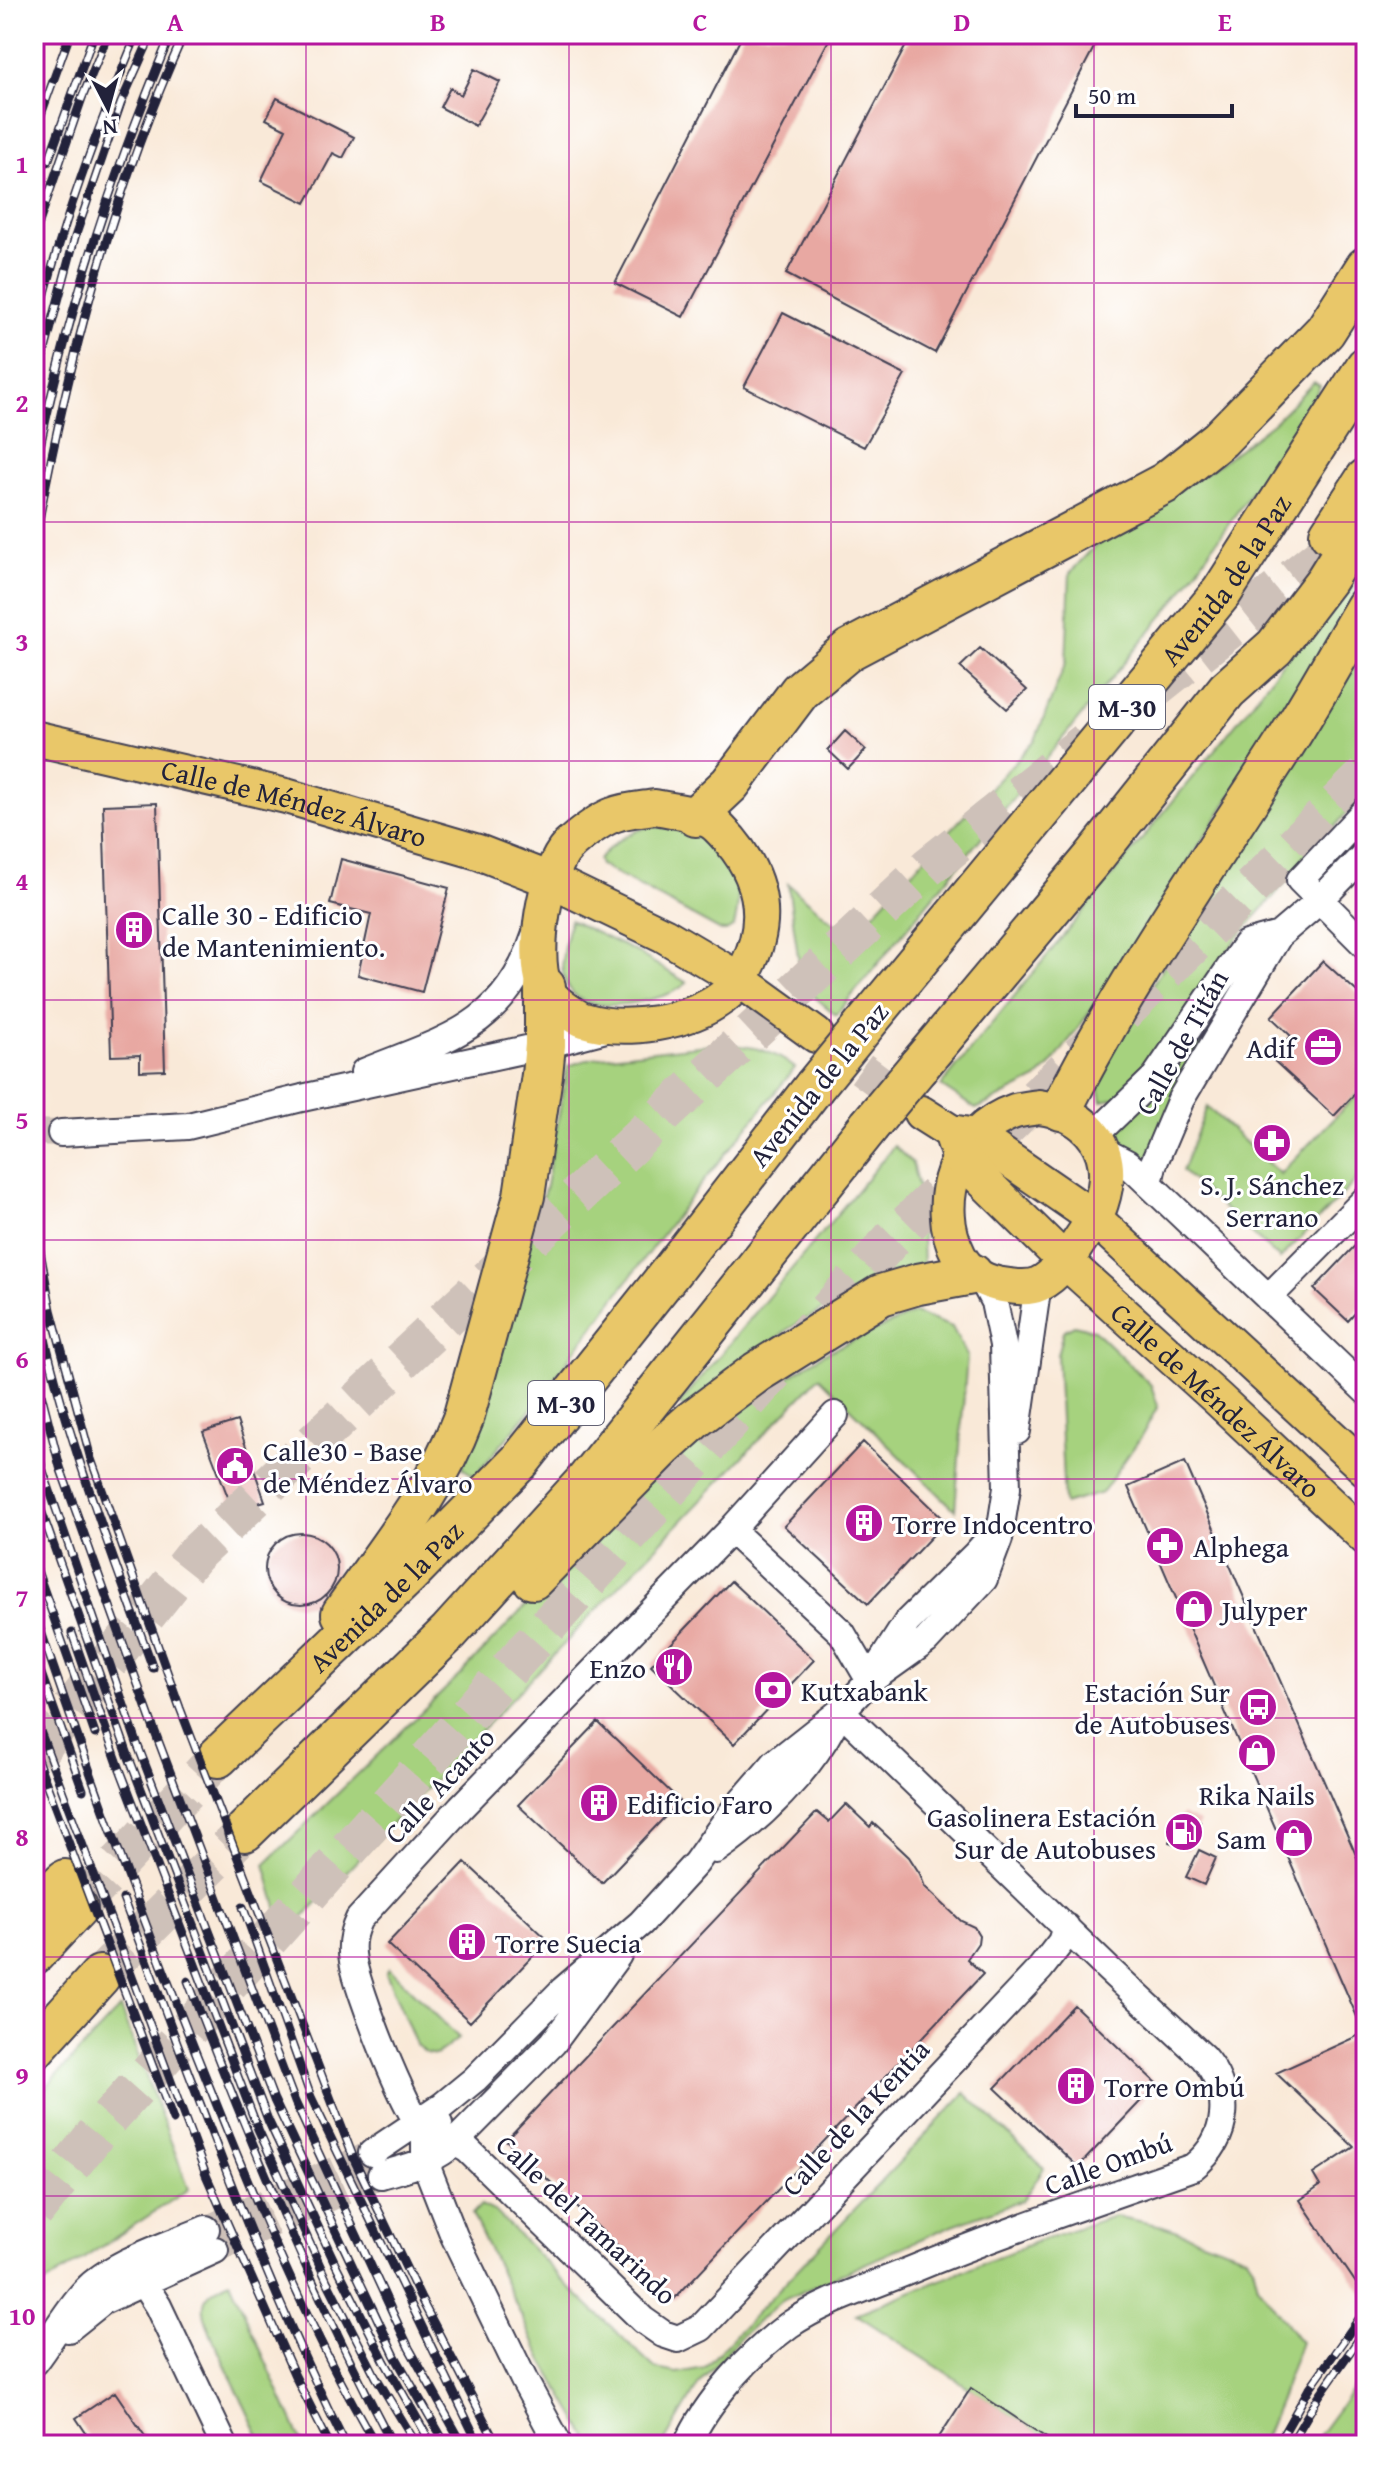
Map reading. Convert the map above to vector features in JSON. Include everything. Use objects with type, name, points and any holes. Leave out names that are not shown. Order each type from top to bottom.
[{"type":"highway","points":[[696,816],[730,784],[800,691],[849,650],[1165,483],[1220,439],[1325,331],[1366,267]]},
{"type":"highway","name":"Avenida de la Paz","points":[[218,1757],[409,1574],[520,1461],[814,1087],[1222,592],[1366,367]]},
{"type":"highway","points":[[1227,690],[1267,620],[1366,479]]},
{"type":"highway","name":"M-30","points":[[245,1831],[449,1632],[586,1481],[869,1126],[1094,857],[1227,690],[1275,647],[1326,580],[1366,516]]},
{"type":"highway","points":[[1061,1110],[1091,1050],[1139,970],[1288,739],[1366,607]]},
{"type":"highway","points":[[287,1692],[432,1484],[450,1452],[463,1419],[524,1196],[545,1045],[545,987]]},
{"type":"highway","points":[[449,1632],[520,1592],[664,1446],[757,1372],[881,1295],[918,1284],[978,1277]]},
{"type":"highway","points":[[34,1909],[71,1894],[34,1954]]},
{"type":"highway","points":[[34,2049],[100,1976]]},
{"type":"main road","name":"Calle de Méndez Álvaro","points":[[34,738],[286,796],[478,852],[550,880],[664,935],[740,980],[816,1035]]},
{"type":"main road","points":[[655,807],[696,816],[713,823],[745,858],[758,887],[761,920],[755,951],[740,980],[725,996],[695,1014],[643,1025],[614,1027],[581,1020],[558,1003],[545,987],[538,961],[541,919],[550,880],[567,847],[613,814],[655,807]]},
{"type":"main road","points":[[1039,1107],[1061,1110],[1085,1125],[1098,1143],[1106,1176],[1094,1218],[1066,1262],[1038,1284],[1016,1287],[978,1277],[956,1249],[949,1225],[947,1198],[962,1142],[1016,1111],[1039,1107]]},
{"type":"main road","name":"Calle de Méndez Álvaro","points":[[921,1113],[962,1142],[1094,1218],[1366,1469]]},
{"type":"main road","name":"Calle de Méndez Álvaro","points":[[962,1142],[1066,1262],[1366,1538]]},
{"type":"street","points":[[1366,810],[1300,880],[1366,946]]},
{"type":"street","name":"Calle de Titán","points":[[1149,1184],[1153,1165],[1181,1099],[1279,935],[1320,900],[1366,853]]},
{"type":"street","points":[[302,1098],[463,1031],[482,1017],[516,981],[528,958],[541,919]]},
{"type":"street","name":"Calle de Titán","points":[[1098,1143],[1155,1077],[1246,944],[1279,935]]},
{"type":"street","points":[[61,1133],[188,1126],[614,1027]]},
{"type":"street","points":[[1098,1143],[1127,1163],[1366,1391]]},
{"type":"street","points":[[1268,1298],[1366,1199]]},
{"type":"street","points":[[978,1277],[994,1302],[1003,1345],[1007,1488]]},
{"type":"street","points":[[559,2445],[454,2236],[425,2162],[423,2129],[442,2106],[475,2079],[544,2008],[641,1923],[696,1863],[744,1828],[794,1780],[825,1740],[841,1711],[870,1681],[907,1622],[1002,1524],[1038,1284]]},
{"type":"street","name":"Calle Acanto","points":[[423,2129],[397,2082],[357,1979],[351,1943],[359,1919],[461,1807],[731,1530],[835,1415]]},
{"type":"street","points":[[731,1530],[842,1633],[870,1681]]},
{"type":"street","name":"Calle Ombú","points":[[687,2445],[701,2418],[727,2385],[776,2335],[810,2313],[971,2245],[1193,2167],[1207,2156],[1220,2133],[1223,2096],[1213,2068],[841,1711]]},
{"type":"street","points":[[579,1977],[558,2008],[483,2088],[376,2164],[425,2162],[455,2142],[553,2043],[641,1923]]},
{"type":"street","name":"Calle de la Kentia","points":[[678,2339],[701,2328],[1040,1969],[1061,1942],[1066,1927]]},
{"type":"street","points":[[453,2112],[449,2128],[455,2142]]},
{"type":"street","points":[[423,2129],[455,2142]]},
{"type":"street","name":"Calle del Tamarindo","points":[[455,2142],[468,2150],[643,2320],[663,2334],[678,2339]]},
{"type":"street","points":[[210,2239],[143,2283],[95,2307],[36,2359],[67,2313],[86,2290],[102,2277],[120,2266],[210,2239]]},
{"type":"street","points":[[143,2283],[158,2306],[224,2445]]},
{"type":"green space","points":[[1314,382],[1320,386],[1306,413],[1175,601],[836,1015],[810,993],[800,971],[788,884],[851,937],[1035,740],[1066,662],[1070,573],[1089,552],[1129,520],[1215,467],[1274,422]]},
{"type":"green space","points":[[1366,552],[1366,589],[1097,1002],[1052,1064],[1037,1079],[976,1109],[941,1086],[1243,715]]},
{"type":"green space","points":[[1366,634],[1366,791],[1237,938],[1147,1070],[1118,1098],[1102,1101],[1099,1087],[1112,1051]]},
{"type":"green space","points":[[651,826],[691,834],[721,854],[731,868],[736,885],[738,904],[734,926],[721,931],[600,865],[598,860],[615,843]]},
{"type":"green space","points":[[570,920],[636,952],[687,983],[667,994],[639,1002],[610,1005],[583,1001],[569,988],[563,974],[563,950]]},
{"type":"green space","points":[[1259,955],[1143,1166],[1121,1145],[1116,1128],[1221,994]]},
{"type":"green space","points":[[716,1044],[758,1049],[795,1068],[685,1204],[536,1403],[475,1476],[462,1468],[546,1185],[568,1066],[592,1058]]},
{"type":"green space","points":[[1366,1085],[1366,1170],[1280,1259],[1182,1171],[1207,1107],[1280,1174]]},
{"type":"green space","points":[[894,1146],[912,1163],[921,1199],[923,1269],[887,1274],[788,1329],[688,1411],[679,1404]]},
{"type":"green space","points":[[914,1313],[952,1327],[967,1356],[955,1510],[819,1377],[285,1936],[265,1864],[462,1673],[666,1458],[825,1353]]},
{"type":"green space","points":[[1074,1325],[1094,1330],[1151,1385],[1158,1406],[1141,1437],[1102,1493],[1064,1504],[1057,1355],[1063,1331]]},
{"type":"green space","points":[[389,1968],[459,2038],[435,2055],[426,2053],[416,2045],[386,1973]]},
{"type":"green space","points":[[120,2008],[189,2189],[40,2287],[34,2297],[34,2100]]},
{"type":"green space","points":[[965,2093],[1044,2168],[1023,2200],[950,2226],[781,2301],[742,2335],[700,2382],[663,2445],[592,2445],[543,2361],[472,2214],[481,2205],[496,2212],[570,2288],[656,2369],[677,2373],[704,2368]]},
{"type":"green space","points":[[1114,2216],[1163,2226],[1247,2256],[1253,2265],[1258,2285],[1300,2342],[1261,2445],[1057,2445],[856,2314],[1038,2241]]},
{"type":"green space","points":[[230,2281],[303,2445],[263,2445],[211,2335],[204,2302],[212,2291]]},
{"type":"green space","points":[[1366,2371],[1366,2427],[1348,2445],[1314,2445],[1318,2436]]},
{"type":"building","points":[[743,34],[832,34],[683,317],[615,283]]},
{"type":"building","points":[[912,34],[1101,34],[935,353],[786,274]]},
{"type":"building","points":[[474,69],[500,82],[475,126],[440,107],[450,88],[461,95]]},
{"type":"building","points":[[277,98],[354,137],[343,158],[333,153],[306,203],[261,181],[286,129],[266,119]]},
{"type":"building","points":[[783,313],[905,375],[864,447],[744,387]]},
{"type":"building","points":[[980,648],[1027,690],[1007,709],[960,667]]},
{"type":"building","points":[[845,731],[866,750],[848,769],[828,750]]},
{"type":"building","name":"Calle 30 - Edificio de Mantenimiento.","points":[[157,803],[165,1070],[140,1071],[140,1055],[111,1056],[103,805]]},
{"type":"building","points":[[341,859],[449,888],[422,992],[358,975],[371,914],[330,904]]},
{"type":"building","name":"Adif","points":[[1323,961],[1366,1000],[1366,1082],[1334,1116],[1271,1058],[1291,1036],[1271,1017]]},
{"type":"building","points":[[1366,1234],[1366,1301],[1348,1321],[1314,1289]]},
{"type":"building","name":"Calle30 - Base de Méndez Álvaro","points":[[237,1421],[265,1501],[233,1510],[203,1432]]},
{"type":"building","name":"Torre Indocentro","points":[[863,1442],[946,1521],[868,1604],[784,1526]]},
{"type":"building","name":"Estación Sur de Autobuses","points":[[1185,1462],[1366,1878],[1366,2298],[1300,2200],[1320,2186],[1313,2174],[1354,2147],[1276,2073],[1364,2033],[1128,1487]]},
{"type":"building","points":[[301,1533],[327,1543],[337,1569],[327,1595],[301,1605],[275,1595],[265,1569],[275,1543]]},
{"type":"building","points":[[731,1581],[814,1660],[734,1744],[651,1665]]},
{"type":"building","name":"Edificio Faro","points":[[598,1722],[680,1801],[602,1883],[518,1805]]},
{"type":"building","points":[[846,1804],[870,1827],[873,1823],[909,1857],[925,1887],[961,1921],[974,1927],[979,1935],[978,1943],[967,1959],[983,1974],[674,2299],[506,2140],[817,1812],[829,1822]]},
{"type":"building","points":[[1182,1814],[1200,1822],[1188,1850],[1170,1842]]},
{"type":"building","points":[[1199,1850],[1216,1858],[1204,1885],[1186,1877]]},
{"type":"building","name":"Torre Suecia","points":[[465,1862],[548,1940],[470,2022],[387,1944]]},
{"type":"building","name":"Torre Ombú","points":[[1074,2005],[1157,2084],[1078,2167],[995,2088]]},
{"type":"building","points":[[971,2388],[1057,2445],[934,2445]]},
{"type":"building","points":[[115,2392],[151,2445],[94,2445],[76,2418]]},
{"type":"tunnel","points":[[1152,690],[1353,531]]},
{"type":"tunnel","points":[[34,1756],[193,1556],[928,867],[1086,742]]},
{"type":"tunnel","points":[[34,2212],[102,2126],[892,1239],[1366,775]]},
{"type":"tunnel","points":[[820,1038],[916,1109]]},
{"type":"tunnel","points":[[34,1132],[61,1133]]},
{"type":"tunnel","points":[[77,1908],[218,1757]]},
{"type":"tunnel","points":[[100,1976],[245,1831]]},
{"type":"tunnel","points":[[206,2229],[372,2153]]},
{"type":"tunnel","points":[[215,2250],[381,2175]]},
{"type":"railway","points":[[34,134],[70,34]]},
{"type":"railway","points":[[48,162],[94,34]]},
{"type":"railway","points":[[34,237],[82,98],[108,34]]},
{"type":"railway","points":[[34,337],[79,183],[137,34]]},
{"type":"railway","points":[[34,391],[75,237],[121,103],[152,34]]},
{"type":"railway","points":[[34,477],[59,363],[91,252],[128,142],[171,34]]},
{"type":"railway","points":[[34,547],[61,416],[93,286],[134,159],[184,34]]},
{"type":"railway","points":[[34,1219],[51,1310],[91,1459],[180,1708],[354,2159],[420,2297],[497,2445]]},
{"type":"railway","points":[[34,1286],[70,1432],[153,1668]]},
{"type":"railway","points":[[34,1366],[60,1467],[155,1732],[295,2102],[409,2348],[463,2445]]},
{"type":"railway","points":[[34,1436],[43,1471],[138,1746],[274,2100],[395,2356],[446,2445]]},
{"type":"railway","points":[[34,1490],[128,1755],[268,2120],[335,2263],[385,2362],[432,2445]]},
{"type":"railway","points":[[34,1562],[95,1734]]},
{"type":"railway","points":[[34,1611],[139,1907],[227,2129],[306,2312],[376,2445]]},
{"type":"railway","points":[[72,1633],[118,1764],[258,2129],[327,2281],[376,2377],[417,2445]]},
{"type":"railway","points":[[34,1654],[83,1790]]},
{"type":"railway","points":[[34,1715],[206,2175],[295,2376],[330,2445]]},
{"type":"railway","points":[[34,1751],[173,2120]]},
{"type":"railway","points":[[123,1899],[255,2243],[346,2445]]},
{"type":"railway","points":[[243,1907],[311,2097],[479,2445]]},
{"type":"railway","points":[[188,1981],[283,2216],[393,2445]]},
{"type":"railway","points":[[1277,2445],[1309,2389],[1366,2309]]},
{"type":"railway","points":[[1290,2445],[1319,2396],[1366,2329]]},
{"type":"place","name":"Calle 30 - Edificio de Mantenimiento.","points":[[134,930]]},
{"type":"place","name":"Adif","points":[[1323,1047]]},
{"type":"place","name":"S. J. Sánchez Serrano","points":[[1272,1143]]},
{"type":"place","name":"Calle30 - Base de Méndez Álvaro","points":[[235,1466]]},
{"type":"place","name":"Torre Indocentro","points":[[864,1523]]},
{"type":"place","name":"Alphega","points":[[1165,1546]]},
{"type":"place","name":"Julyper","points":[[1194,1609]]},
{"type":"place","name":"Enzo","points":[[674,1667]]},
{"type":"place","name":"Kutxabank","points":[[773,1690]]},
{"type":"place","name":"Estación Sur de Autobuses","points":[[1258,1707]]},
{"type":"place","name":"Rika Nails","points":[[1257,1753]]},
{"type":"place","name":"Edificio Faro","points":[[599,1803]]},
{"type":"place","name":"Gasolinera Estación Sur de Autobuses","points":[[1184,1832]]},
{"type":"place","name":"Sam","points":[[1294,1838]]},
{"type":"place","name":"Torre Suecia","points":[[467,1942]]},
{"type":"place","name":"Torre Ombú","points":[[1076,2086]]}]
